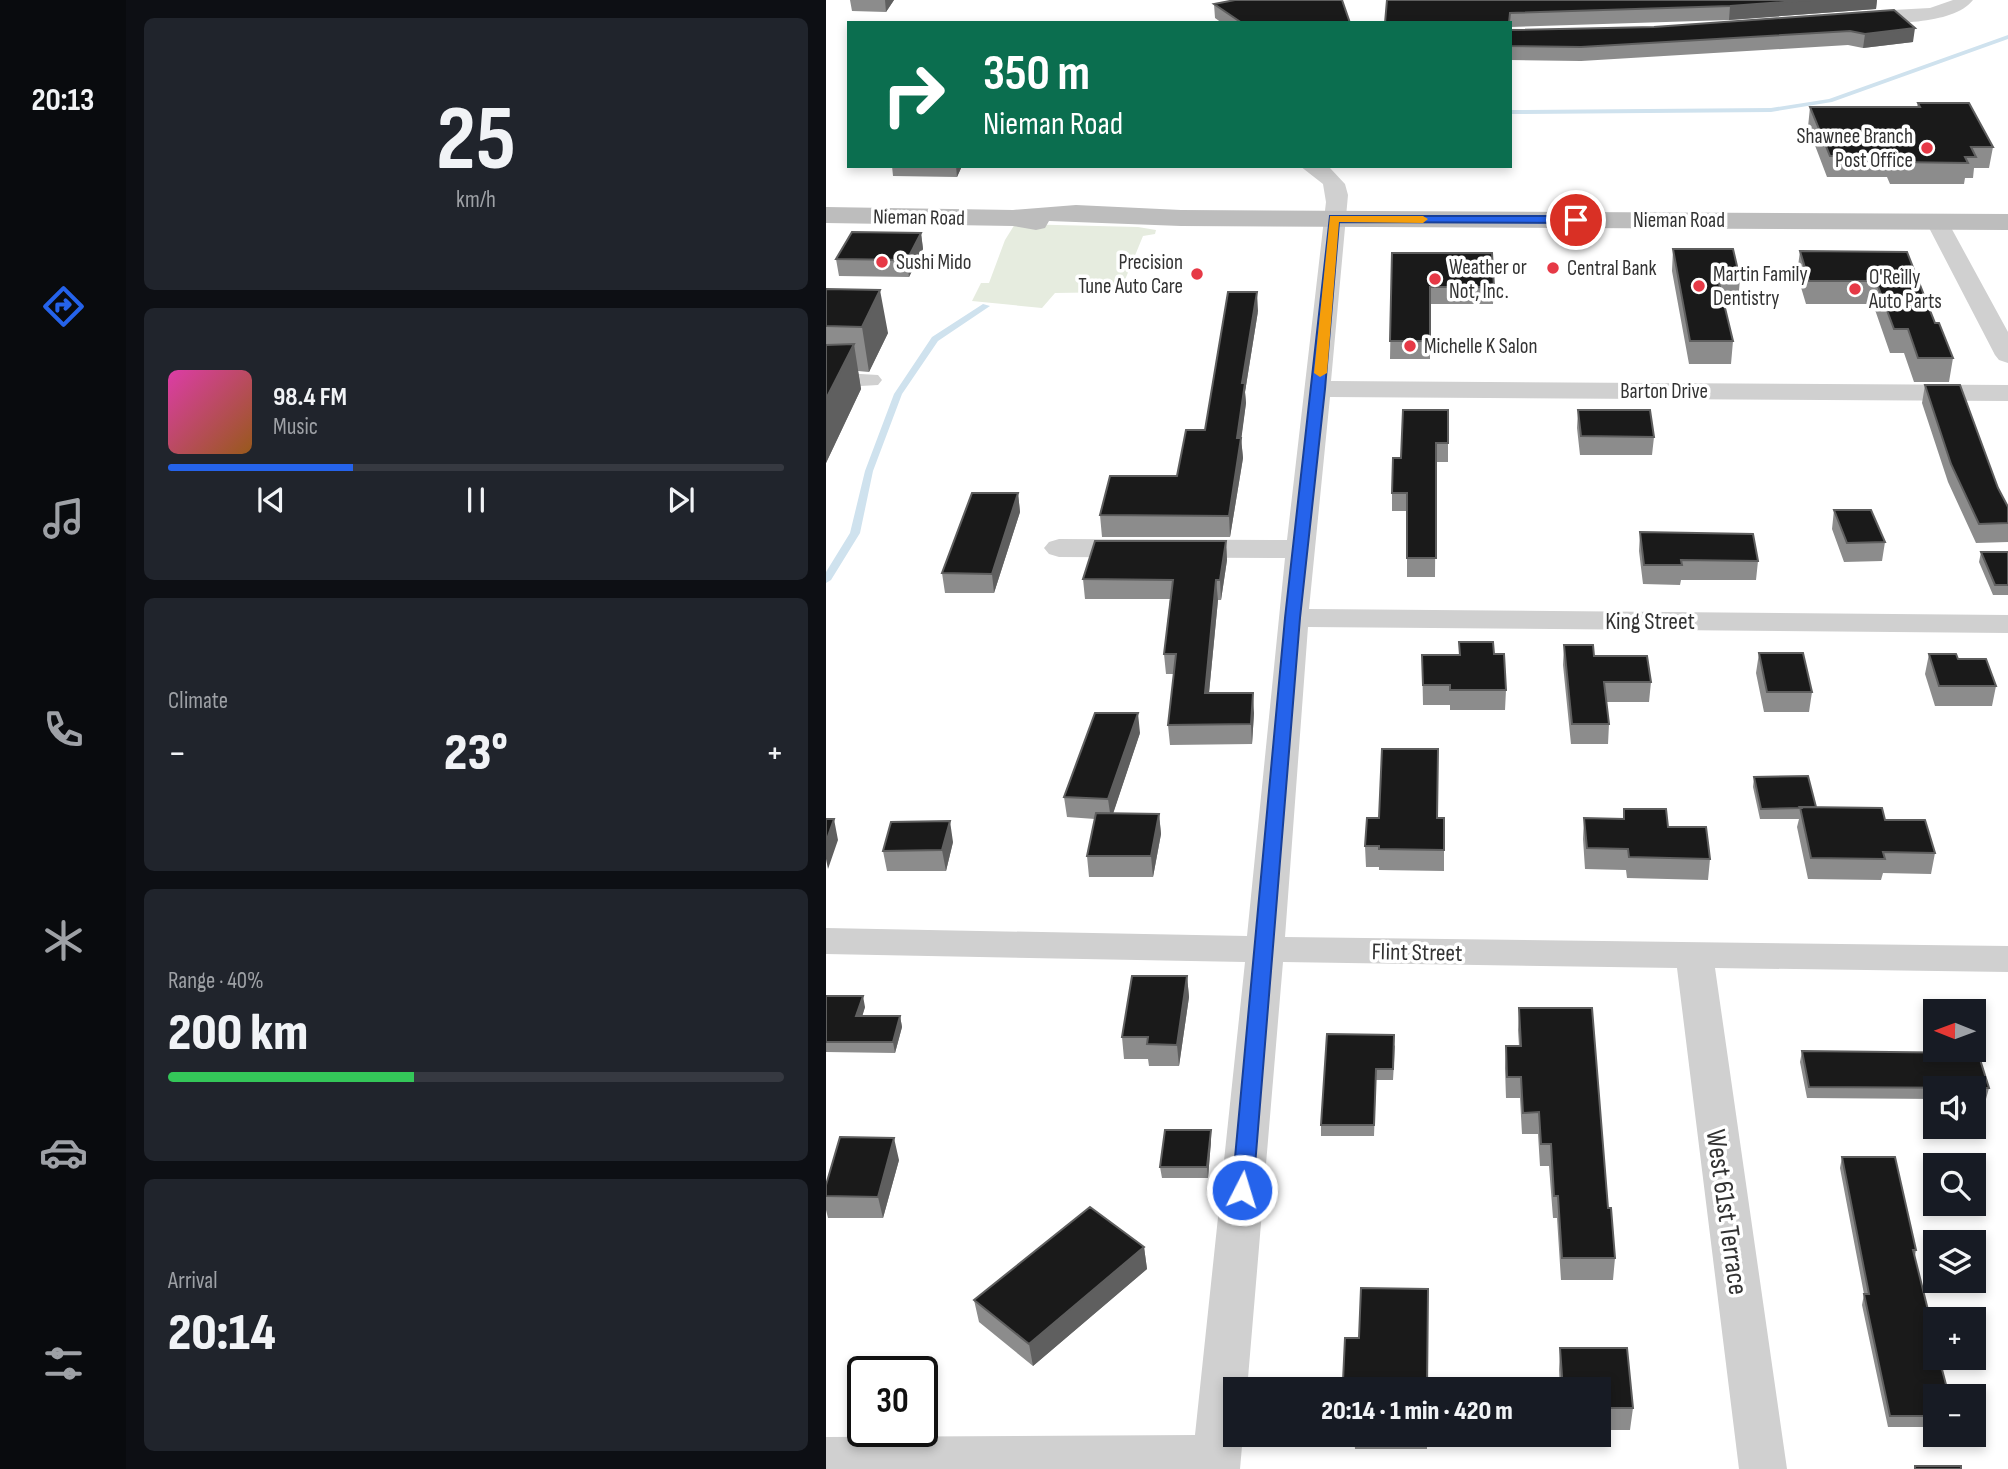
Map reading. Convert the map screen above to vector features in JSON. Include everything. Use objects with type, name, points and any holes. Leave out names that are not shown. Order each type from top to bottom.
[{"type":"main road","name":"Nieman Road","points":[[826,215],[1013,218],[1034,222],[1109,222],[1139,217],[2008,222]]},
{"type":"street","points":[[1834,20],[1941,11],[1962,3]]},
{"type":"street","points":[[826,1458],[1217,1463],[1293,618],[1338,189],[1326,173],[1315,168]]},
{"type":"street","points":[[1937,222],[2008,355]]},
{"type":"street","points":[[826,380],[869,380]]},
{"type":"street","name":"Barton Drive","points":[[1319,389],[2008,393]]},
{"type":"street","points":[[1059,548],[1301,549]]},
{"type":"street","name":"King Street","points":[[1293,618],[2008,624]]},
{"type":"street","name":"Flint Street","points":[[826,941],[2008,959]]},
{"type":"street","name":"West 61st Terrace","points":[[1694,955],[1763,1469]]},
{"type":"shaded area","points":[[1015,224],[1138,227],[1156,230],[1155,234],[1143,236],[1120,292],[1055,293],[1042,308],[972,301],[981,283],[989,283],[1005,240]]},
{"type":"building","points":[[1235,0],[1342,0],[1349,21],[1239,21],[1214,4]]},
{"type":"building","points":[[1387,0],[1811,0],[1730,6],[1510,13],[1509,21],[1385,21]]},
{"type":"building","points":[[1894,10],[1915,28],[1865,34],[1850,31],[1581,47],[1512,46],[1512,30],[1654,27]]},
{"type":"building","points":[[1918,103],[1969,103],[1993,147],[1971,147],[1976,157],[1965,157],[1968,163],[1893,162],[1890,156],[1830,156],[1810,107],[1920,107]]},
{"type":"building","points":[[852,232],[921,233],[907,260],[836,259]]},
{"type":"building","points":[[1673,249],[1733,249],[1740,279],[1718,279],[1733,341],[1690,341]]},
{"type":"building","points":[[1800,251],[1907,252],[1935,323],[1939,323],[1953,358],[1918,358],[1908,329],[1894,329],[1876,281],[1809,281]]},
{"type":"building","points":[[1392,253],[1492,253],[1494,287],[1430,287],[1430,341],[1390,341]]},
{"type":"building","points":[[826,289],[880,290],[862,327],[826,326]]},
{"type":"building","points":[[1228,292],[1257,292],[1242,383],[1245,383],[1237,438],[1241,438],[1229,516],[1100,515],[1110,476],[1177,476],[1186,430],[1205,430]]},
{"type":"building","points":[[854,344],[826,399],[826,345]]},
{"type":"building","points":[[1925,385],[1960,385],[1998,488],[2008,507],[2008,523],[1979,524],[1951,464]]},
{"type":"building","points":[[1403,410],[1448,410],[1448,443],[1436,443],[1436,558],[1407,558],[1407,493],[1392,493],[1393,458],[1401,458]]},
{"type":"building","points":[[1578,410],[1650,410],[1654,437],[1581,436]]},
{"type":"building","points":[[972,493],[1018,493],[992,574],[942,573]]},
{"type":"building","points":[[1834,510],[1871,510],[1885,542],[1847,543]]},
{"type":"building","points":[[1640,532],[1753,534],[1758,561],[1681,560],[1682,565],[1644,565]]},
{"type":"building","points":[[1095,541],[1226,541],[1220,580],[1216,580],[1205,693],[1253,693],[1251,724],[1168,725],[1176,654],[1164,654],[1173,580],[1083,579]]},
{"type":"building","points":[[1981,552],[2008,552],[2008,585],[1995,585]]},
{"type":"building","points":[[1459,642],[1493,642],[1494,654],[1504,654],[1506,690],[1450,690],[1450,685],[1423,685],[1422,655],[1460,655]]},
{"type":"building","points":[[1564,645],[1593,645],[1594,656],[1647,656],[1651,682],[1604,682],[1609,724],[1572,724]]},
{"type":"building","points":[[1759,653],[1803,653],[1812,692],[1767,692]]},
{"type":"building","points":[[1929,654],[1956,654],[1958,659],[1986,659],[1996,686],[1939,686]]},
{"type":"building","points":[[1095,713],[1138,713],[1108,799],[1064,797]]},
{"type":"building","points":[[1382,749],[1438,749],[1437,818],[1444,818],[1444,850],[1379,849],[1379,846],[1365,846],[1367,818],[1379,818]]},
{"type":"building","points":[[1808,776],[1816,807],[1761,809],[1754,777]]},
{"type":"building","points":[[1800,807],[1882,808],[1885,820],[1925,820],[1935,853],[1883,852],[1885,859],[1811,858]]},
{"type":"building","points":[[1624,809],[1666,809],[1668,827],[1706,827],[1710,859],[1629,857],[1628,849],[1587,848],[1584,818],[1624,819]]},
{"type":"building","points":[[1096,813],[1159,814],[1151,856],[1087,856]]},
{"type":"building","points":[[826,819],[834,819],[826,842]]},
{"type":"building","points":[[950,821],[942,850],[883,851],[891,822]]},
{"type":"building","points":[[1132,976],[1187,976],[1177,1045],[1147,1044],[1148,1037],[1122,1037]]},
{"type":"building","points":[[826,996],[863,996],[856,1016],[900,1016],[893,1042],[826,1042]]},
{"type":"building","points":[[1519,1008],[1592,1008],[1608,1208],[1611,1208],[1615,1258],[1562,1258],[1551,1144],[1541,1144],[1539,1112],[1523,1113],[1521,1077],[1507,1077],[1506,1046],[1521,1046]]},
{"type":"building","points":[[1327,1034],[1394,1035],[1393,1069],[1376,1069],[1374,1125],[1321,1125]]},
{"type":"building","points":[[1802,1051],[1923,1052],[1923,1062],[1981,1062],[1985,1076],[1923,1076],[1923,1088],[1809,1087]]},
{"type":"building","points":[[1165,1130],[1211,1130],[1207,1167],[1160,1167]]},
{"type":"building","points":[[840,1137],[894,1138],[878,1197],[826,1196],[826,1185]]},
{"type":"building","points":[[1842,1157],[1895,1157],[1927,1307],[1923,1307],[1923,1370],[1942,1370],[1946,1384],[1923,1384],[1923,1416],[1890,1416],[1864,1294],[1869,1294]]},
{"type":"building","points":[[1090,1207],[1144,1247],[1029,1344],[974,1300]]},
{"type":"building","points":[[1361,1288],[1428,1289],[1427,1377],[1343,1377],[1345,1338],[1359,1338]]},
{"type":"building","points":[[1560,1348],[1627,1348],[1633,1408],[1611,1408],[1611,1377],[1562,1377]]},
{"type":"building","points":[[1915,1466],[1961,1466],[1961,1469],[1915,1469]]},
{"type":"waterway","points":[[1512,112],[1771,110],[1830,101],[2008,37]]},
{"type":"waterway","points":[[826,580],[855,533],[869,471],[898,394],[935,339],[986,306]]},
{"type":"slow traffic","points":[[1320,373],[1334,219],[1423,219]]},
{"type":"place","name":"Shawnee Branch Post Office","points":[[1927,148]]},
{"type":"place","name":"Sushi Mido","points":[[882,262]]},
{"type":"place","name":"Central Bank","points":[[1553,268]]},
{"type":"place","name":"Precision Tune Auto Care","points":[[1197,274]]},
{"type":"place","name":"Weather or Not, Inc.","points":[[1435,279]]},
{"type":"place","name":"Martin Family Dentistry","points":[[1699,286]]},
{"type":"place","name":"O'Reilly Auto Parts","points":[[1855,289]]},
{"type":"place","name":"Michelle K Salon","points":[[1410,346]]},
{"type":"route","points":[[1242,1190],[1293,618],[1319,389],[1334,219],[1576,220]]}]
